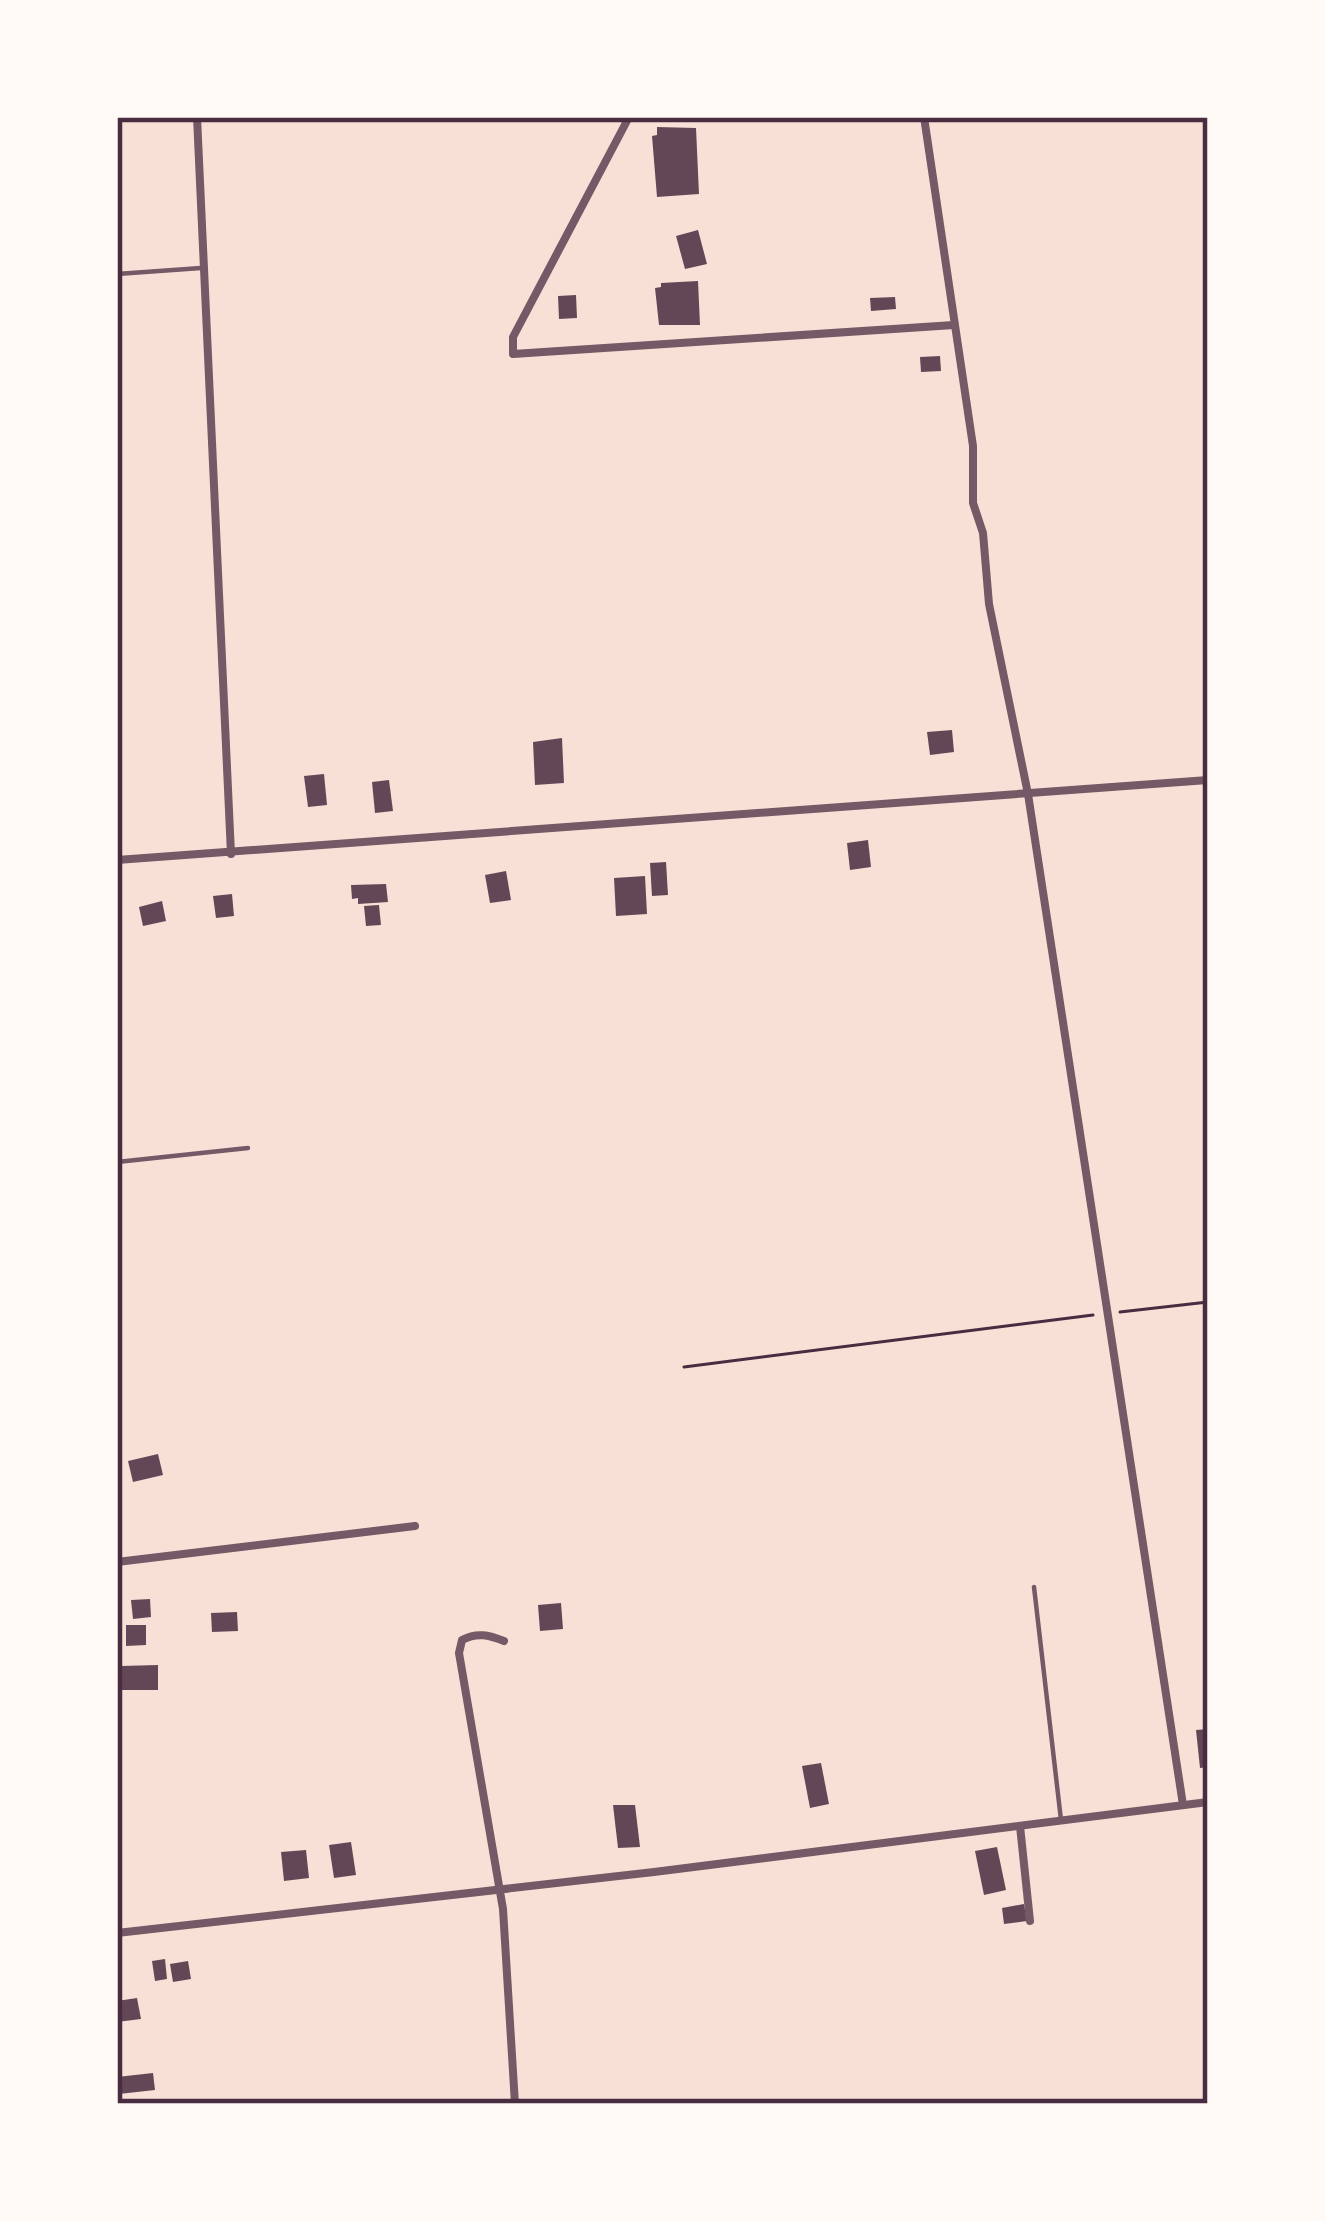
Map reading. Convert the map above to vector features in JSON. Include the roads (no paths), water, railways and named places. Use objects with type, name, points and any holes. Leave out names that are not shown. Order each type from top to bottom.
[{"type":"street","points":[[196,117],[231,854]]},
{"type":"street","points":[[629,117],[513,337],[513,354],[954,325]]},
{"type":"street","points":[[924,117],[973,446],[973,503],[985,543],[989,604],[1028,794],[1183,1805]]},
{"type":"street","points":[[117,860],[1208,780]]},
{"type":"street","points":[[117,1562],[415,1526]]},
{"type":"street","points":[[504,1641],[477,1635],[459,1644],[478,1780],[500,1890],[515,2104]]},
{"type":"street","points":[[117,1933],[1208,1802]]},
{"type":"street","points":[[1020,1826],[1030,1921]]},
{"type":"lane","points":[[117,274],[204,268]]},
{"type":"lane","points":[[117,1162],[248,1148]]},
{"type":"lane","points":[[1034,1587],[1062,1822]]}]
